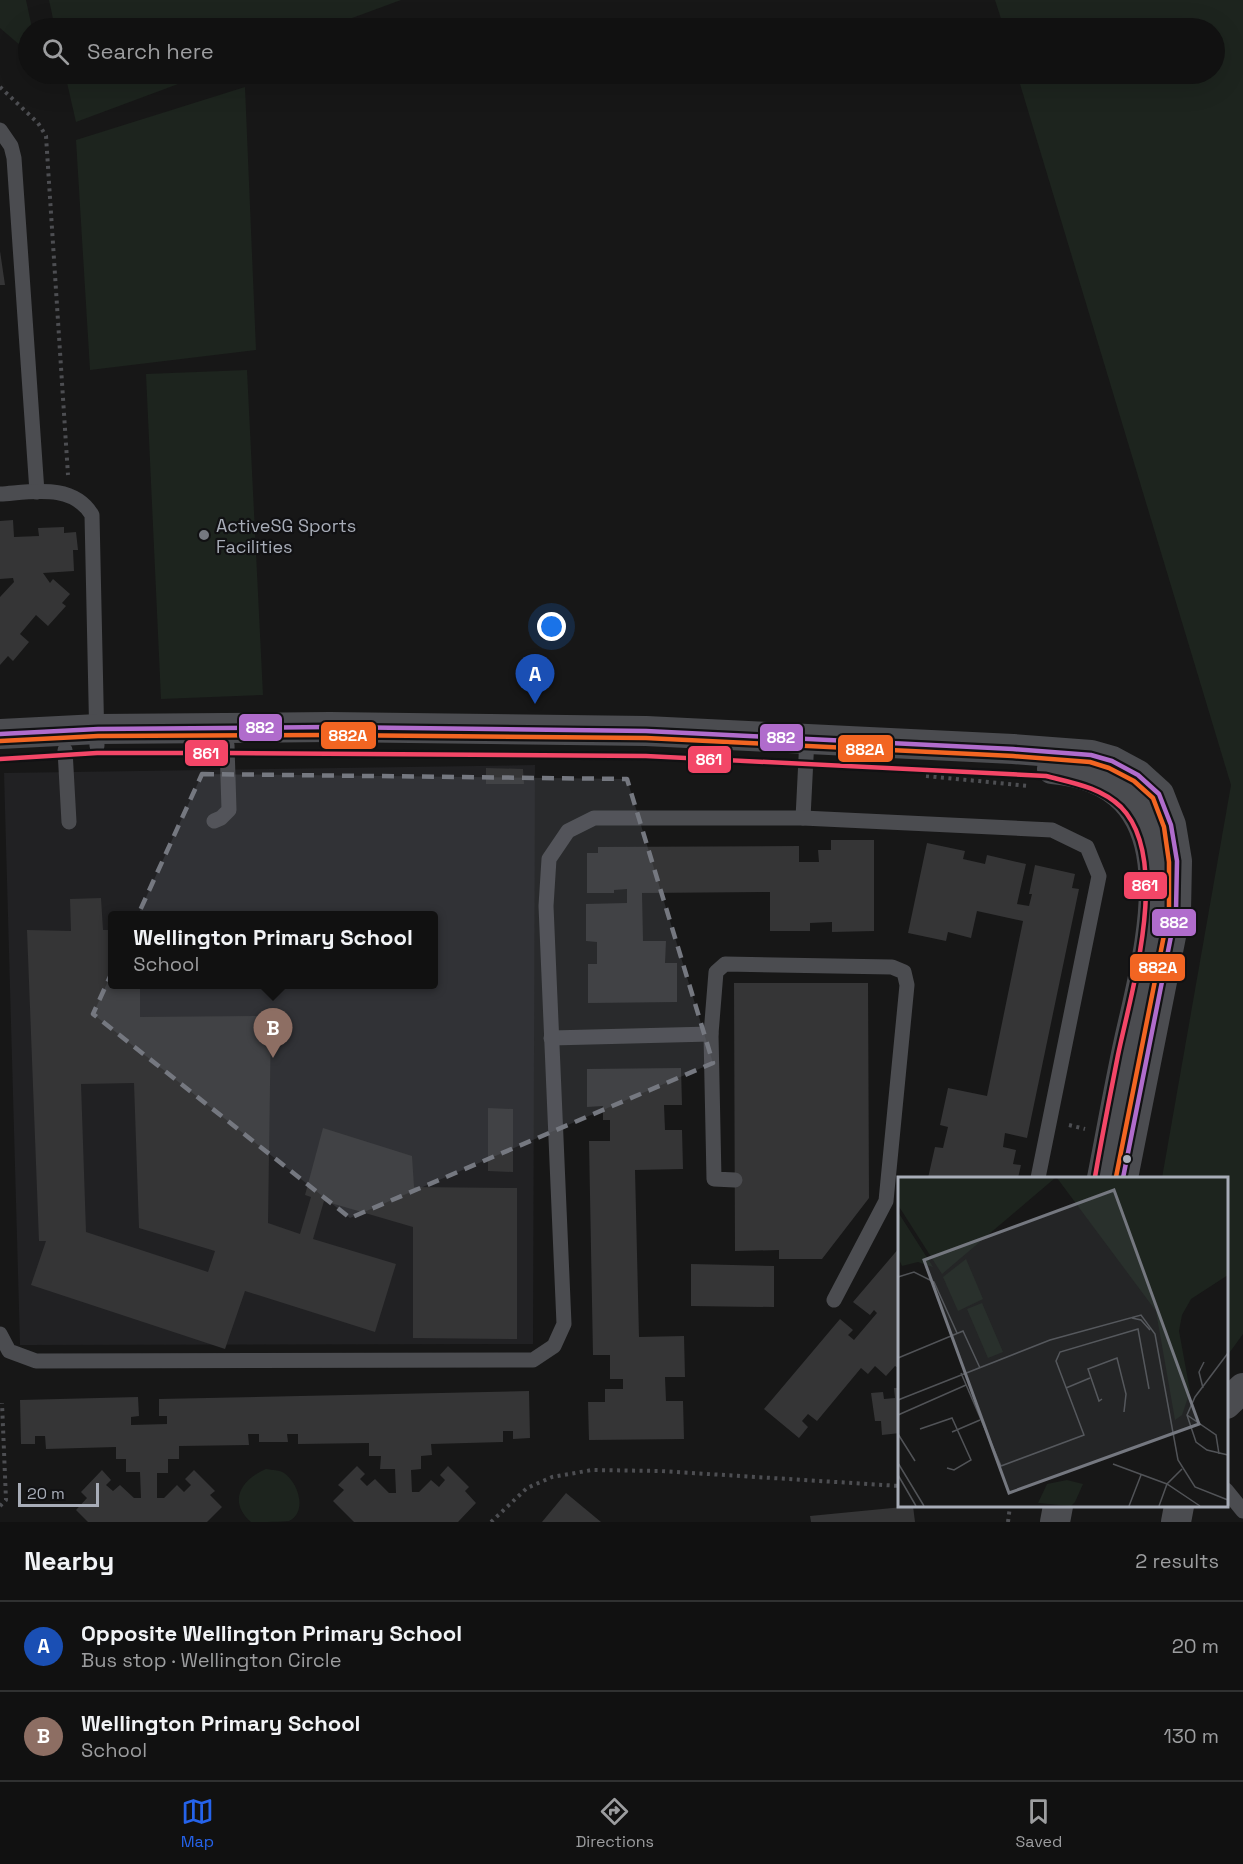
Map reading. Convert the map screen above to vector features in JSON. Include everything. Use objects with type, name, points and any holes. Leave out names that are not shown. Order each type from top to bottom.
[{"type":"street","points":[[0,752],[65,750],[97,738],[330,727],[560,730],[806,747],[1091,755],[1126,768],[1159,794],[1171,825],[1177,861],[1176,911],[1123,1177]]},
{"type":"street","points":[[0,734],[227,745],[646,749],[806,747]]},
{"type":"street","points":[[859,749],[1072,771],[1096,778],[1116,791],[1129,802],[1136,814],[1150,842],[1155,871],[1154,908],[1142,986],[1102,1177]]},
{"type":"street","points":[[1228,1403],[1243,1388]]},
{"type":"street","points":[[1035,1522],[1038,1507]]},
{"type":"street","points":[[1055,1522],[1058,1507]]},
{"type":"street","points":[[1176,1522],[1179,1507]]},
{"type":"lane","points":[[0,130],[11,146],[14,158],[37,492]]},
{"type":"lane","points":[[0,494],[37,492],[74,495],[85,504],[92,515],[97,738]]},
{"type":"lane","points":[[214,821],[226,815],[229,810],[227,745]]},
{"type":"lane","points":[[803,818],[806,747]]},
{"type":"lane","points":[[65,750],[69,822]]},
{"type":"lane","points":[[0,1334],[9,1351],[36,1360],[533,1360],[554,1346],[564,1323],[546,906],[549,859],[568,831],[594,818],[803,818],[1052,830],[1087,847],[1099,876],[1038,1177]]},
{"type":"lane","points":[[735,1180],[714,1179],[711,1034],[713,985],[716,972],[725,964],[892,967],[904,972],[907,985],[886,1200],[834,1300]]},
{"type":"lane","points":[[551,1038],[711,1034]]},
{"type":"lane","points":[[1228,1491],[1243,1511]]},
{"type":"path","points":[[0,87],[38,123],[46,136],[68,483]]},
{"type":"path","points":[[921,775],[1032,786]]},
{"type":"path","points":[[1083,1139],[1088,1118]]},
{"type":"path","points":[[0,1506],[6,1500],[2,1402]]},
{"type":"path","points":[[491,1522],[527,1488],[552,1477],[592,1470],[660,1470],[898,1486]]},
{"type":"path","points":[[1008,1522],[1010,1507]]},
{"type":"highlighted area","points":[[202,774],[627,779],[713,1063],[350,1218],[93,1014]]},
{"type":"shaded area","points":[[0,0],[26,0],[30,18],[18,18],[18,43],[0,28]]},
{"type":"shaded area","points":[[49,0],[401,0],[352,18],[53,18]]},
{"type":"shaded area","points":[[995,0],[1243,0],[1243,1334],[1228,1355],[1228,1177],[1162,1177],[1231,785],[1020,84],[1225,84],[1225,18],[1001,18]]},
{"type":"shaded area","points":[[67,84],[178,84],[76,122]]},
{"type":"shaded area","points":[[245,87],[256,350],[90,370],[76,140]]},
{"type":"shaded area","name":"ActiveSG Sports Facilities","points":[[247,370],[263,695],[161,699],[146,374]]},
{"type":"shaded area","points":[[535,765],[533,1344],[20,1345],[4,773]]},
{"type":"shaded area","points":[[266,1469],[284,1473],[297,1490],[298,1511],[289,1521],[251,1522],[240,1506],[240,1491],[244,1485],[257,1473]]},
{"type":"building","points":[[0,251],[5,285],[0,285]]},
{"type":"building","points":[[13,520],[14,537],[39,536],[38,528],[64,527],[64,533],[76,532],[78,550],[73,550],[74,571],[43,573],[50,583],[53,579],[70,594],[62,603],[66,606],[48,626],[36,615],[20,634],[29,642],[13,661],[8,656],[0,665],[0,597],[14,582],[13,578],[0,579],[0,521]]},
{"type":"building","points":[[486,768],[523,769],[524,784],[486,784]]},
{"type":"building","points":[[831,840],[874,840],[874,931],[832,932],[832,922],[810,923],[810,931],[770,931],[770,892],[642,893],[643,941],[666,941],[665,963],[677,963],[677,1002],[588,1003],[588,964],[597,964],[597,942],[586,941],[586,904],[627,903],[627,889],[614,890],[614,893],[587,893],[587,853],[598,853],[598,847],[799,846],[799,862],[819,862],[818,850],[831,850]]},
{"type":"building","points":[[927,843],[965,851],[963,859],[985,864],[987,855],[1026,864],[1017,904],[1029,906],[1035,865],[1075,874],[1072,888],[1079,889],[1027,1138],[1005,1133],[1003,1147],[1016,1150],[1013,1164],[1021,1165],[1018,1177],[928,1177],[935,1147],[943,1148],[948,1127],[940,1125],[948,1088],[987,1096],[1023,921],[977,911],[971,938],[948,932],[946,941],[908,933]]},
{"type":"building","points":[[101,898],[103,930],[108,930],[108,989],[140,989],[140,1017],[271,1016],[268,1223],[300,1234],[311,1197],[305,1195],[323,1128],[412,1156],[414,1187],[517,1188],[517,1339],[413,1338],[413,1227],[324,1201],[313,1239],[396,1264],[375,1332],[245,1291],[225,1349],[31,1285],[46,1241],[39,1241],[27,930],[71,931],[70,899]],"holes":[[[134,1083],[139,1228],[215,1251],[208,1272],[86,1232],[81,1084]]]},
{"type":"building","points":[[734,983],[868,983],[869,1198],[822,1259],[779,1259],[779,1250],[735,1251]]},
{"type":"building","points":[[681,1068],[682,1105],[664,1105],[665,1130],[682,1130],[683,1169],[635,1170],[639,1337],[684,1336],[685,1377],[665,1377],[666,1401],[683,1401],[684,1439],[589,1440],[588,1402],[605,1402],[605,1389],[623,1389],[623,1379],[610,1379],[610,1355],[593,1355],[589,1141],[610,1141],[610,1120],[603,1120],[603,1106],[587,1107],[587,1069]]},
{"type":"building","points":[[488,1108],[513,1109],[513,1172],[488,1171]]},
{"type":"building","points":[[898,1249],[898,1368],[895,1366],[886,1376],[875,1366],[868,1374],[861,1368],[817,1421],[808,1414],[802,1421],[808,1427],[799,1438],[764,1409],[840,1319],[853,1330],[848,1335],[854,1340],[877,1313],[874,1310],[870,1315],[853,1302]]},
{"type":"building","points":[[691,1264],[774,1266],[774,1307],[691,1306]]},
{"type":"building","points":[[894,1388],[898,1388],[898,1433],[882,1435],[881,1421],[875,1421],[871,1393],[883,1392],[884,1399],[895,1398]]},
{"type":"building","points":[[529,1391],[530,1438],[513,1439],[513,1431],[503,1431],[503,1442],[431,1444],[432,1455],[421,1456],[421,1469],[411,1470],[412,1492],[419,1492],[431,1480],[439,1487],[445,1480],[440,1475],[448,1466],[469,1487],[465,1491],[476,1503],[458,1522],[354,1522],[333,1501],[344,1490],[338,1485],[357,1466],[365,1474],[360,1479],[367,1486],[375,1479],[389,1493],[396,1493],[395,1469],[380,1469],[381,1456],[369,1456],[369,1443],[298,1444],[298,1434],[287,1434],[288,1442],[259,1442],[259,1434],[248,1434],[249,1445],[179,1446],[179,1459],[168,1459],[168,1473],[157,1473],[157,1498],[164,1498],[177,1485],[184,1492],[191,1485],[185,1479],[194,1470],[215,1491],[210,1495],[222,1507],[207,1522],[88,1522],[76,1510],[87,1498],[81,1492],[102,1470],[111,1480],[106,1485],[113,1491],[120,1485],[134,1498],[141,1498],[140,1472],[126,1472],[126,1459],[116,1459],[116,1447],[46,1449],[45,1436],[35,1436],[35,1444],[21,1444],[20,1400],[138,1397],[139,1416],[131,1417],[131,1425],[167,1424],[167,1416],[159,1416],[159,1399]]},
{"type":"building","points":[[566,1493],[601,1522],[542,1522]]},
{"type":"building","points":[[913,1507],[915,1522],[811,1522],[810,1516]]},
{"type":"transit line","name":"882","points":[[0,734],[98,729],[330,727],[646,731],[1013,749],[1091,755],[1112,761],[1138,775],[1159,794],[1171,825],[1177,861],[1176,911],[1123,1177]]},
{"type":"transit line","name":"882A","points":[[0,741],[98,736],[330,735],[646,738],[1013,756],[1090,762],[1109,768],[1134,781],[1153,798],[1164,827],[1169,862],[1169,910],[1116,1177]]},
{"type":"transit line","name":"861","points":[[0,759],[97,753],[646,756],[1046,776],[1095,790],[1121,807],[1136,830],[1144,859],[1146,892],[1144,927],[1138,963],[1095,1177]]},
{"type":"place","name":"ActiveSG Sports Facilities","points":[[204,535]]},
{"type":"place","name":"Opposite Wellington Primary School","points":[[535,704]]},
{"type":"place","name":"Wellington Primary School","points":[[273,1058]]}]
